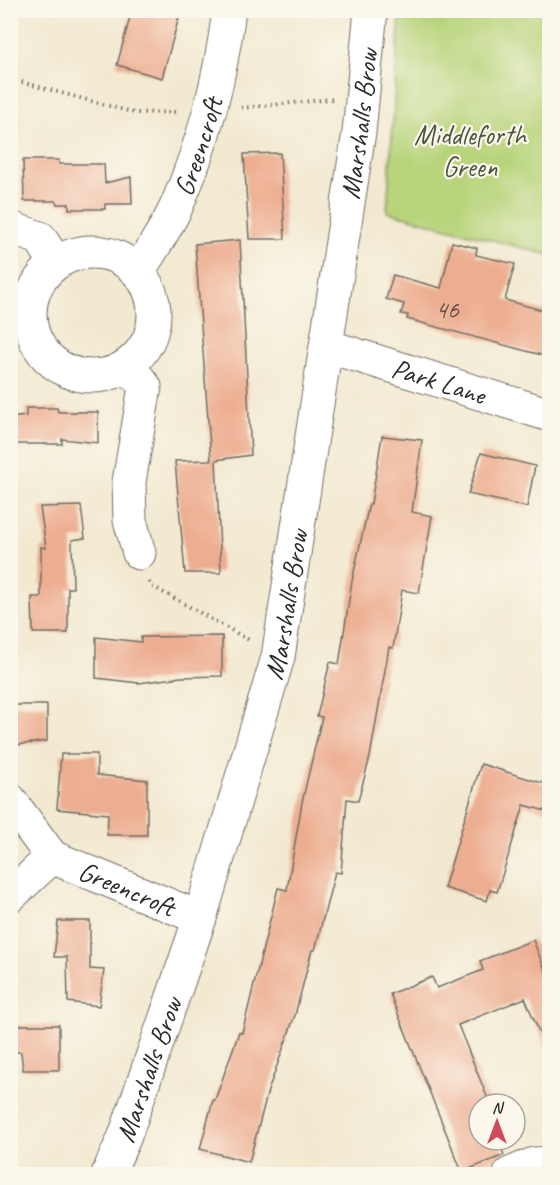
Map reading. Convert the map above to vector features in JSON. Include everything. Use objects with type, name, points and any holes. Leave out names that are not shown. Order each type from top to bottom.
[{"type":"street","name":"Greencroft","points":[[138,272],[176,207],[191,170],[224,50],[230,10]]},
{"type":"street","name":"Marshalls Brow","points":[[108,1174],[125,1136],[200,918],[278,657],[364,96],[371,10]]},
{"type":"street","points":[[10,228],[40,238],[56,263]]},
{"type":"street","points":[[90,251],[108,253],[124,261],[138,272],[149,290],[154,310],[152,331],[142,350],[128,365],[110,373],[91,376],[72,373],[55,364],[21,332],[30,313],[33,294],[42,276],[56,263],[72,255],[90,251]]},
{"type":"street","name":"Park Lane","points":[[327,346],[549,415]]},
{"type":"street","points":[[128,365],[145,387],[129,482],[130,520],[139,554]]},
{"type":"street","name":"Greencroft","points":[[10,800],[52,857],[200,918]]},
{"type":"street","name":"Greencroft","points":[[10,896],[52,857]]},
{"type":"street","points":[[510,1174],[534,1164],[549,1163]]},
{"type":"path","points":[[139,554],[150,585],[278,657]]},
{"type":"green space","name":"Middleforth Green","points":[[400,11],[549,11],[549,255],[387,212]]},
{"type":"building","points":[[132,10],[181,10],[162,78],[117,65]]},
{"type":"building","points":[[280,153],[285,239],[249,239],[244,154]]},
{"type":"building","points":[[23,160],[59,160],[59,164],[104,164],[105,183],[131,177],[132,204],[105,204],[105,209],[69,209],[69,204],[57,204],[56,201],[24,201]]},
{"type":"building","points":[[240,240],[251,455],[216,460],[221,573],[185,573],[175,461],[211,460],[195,244]]},
{"type":"building","points":[[452,242],[477,248],[476,255],[515,264],[505,300],[549,312],[549,357],[407,319],[408,315],[401,314],[404,304],[386,299],[393,275],[441,288]]},
{"type":"building","points":[[26,408],[57,408],[58,412],[98,412],[98,443],[62,439],[62,444],[10,444],[10,418],[26,416]]},
{"type":"building","points":[[382,436],[422,440],[412,512],[432,516],[419,593],[402,590],[393,648],[389,647],[370,757],[358,801],[347,799],[341,873],[335,872],[315,950],[312,950],[295,1015],[268,1091],[249,1162],[200,1149],[213,1100],[215,1100],[239,1032],[242,1033],[278,888],[287,890],[302,802],[322,717],[317,716],[330,662],[339,664],[352,581],[369,504],[371,504]]},
{"type":"building","points":[[481,453],[535,466],[527,507],[468,494]]},
{"type":"building","points":[[81,506],[85,538],[72,540],[73,588],[68,588],[68,633],[33,633],[32,597],[41,597],[41,547],[46,548],[40,507]]},
{"type":"building","points":[[222,636],[222,676],[181,677],[139,683],[96,678],[96,637],[141,642],[141,637]]},
{"type":"building","points":[[10,705],[47,705],[47,741],[10,746]]},
{"type":"building","points":[[61,754],[97,754],[97,775],[147,780],[147,835],[107,835],[108,814],[57,809]]},
{"type":"building","points":[[481,764],[549,785],[549,812],[524,805],[497,892],[490,890],[487,901],[444,888]]},
{"type":"building","points":[[58,921],[90,921],[90,969],[104,970],[99,1006],[68,1002],[67,957],[54,957]]},
{"type":"building","points":[[533,940],[549,980],[549,1056],[525,998],[458,1025],[485,1092],[467,1092],[467,1152],[503,1152],[504,1155],[462,1172],[390,994],[432,977],[437,988],[483,970],[480,961]]},
{"type":"building","points":[[10,1025],[59,1025],[59,1070],[23,1070],[21,1052],[10,1052]]}]
